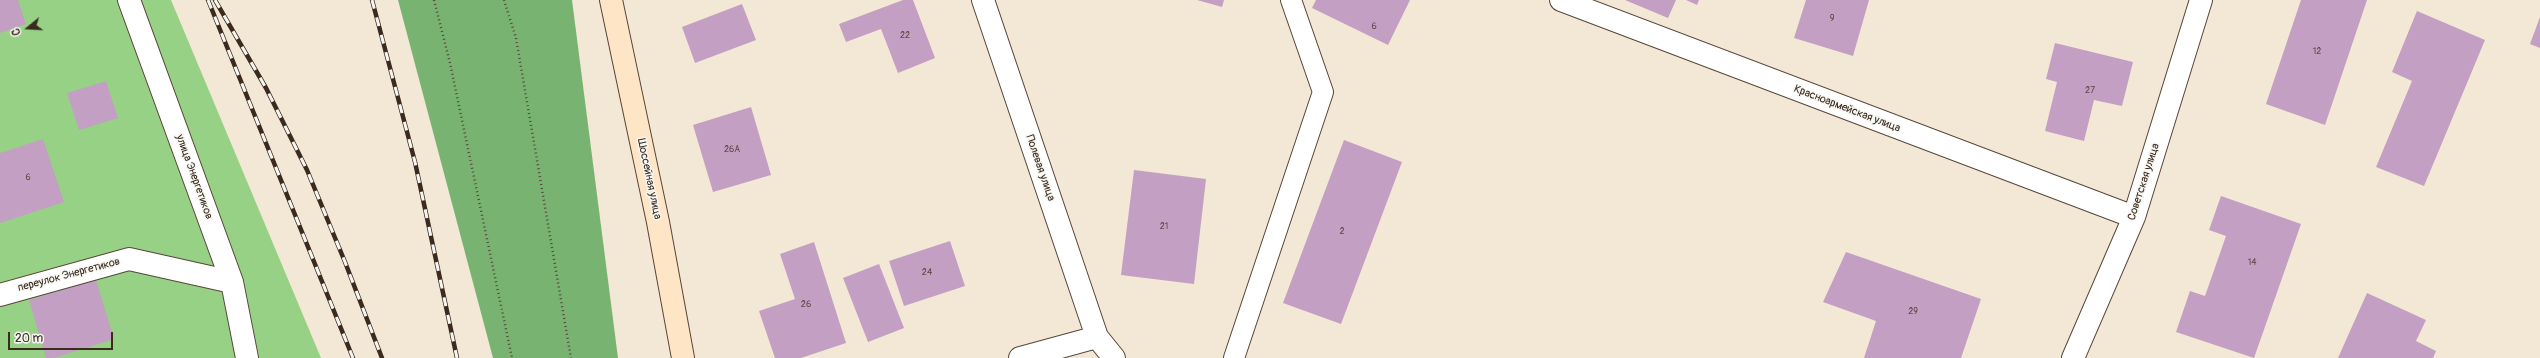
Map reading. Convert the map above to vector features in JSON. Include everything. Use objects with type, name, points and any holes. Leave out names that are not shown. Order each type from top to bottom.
[{"type":"main road","name":"Шоссейная улица","points":[[611,0],[658,222],[683,358]]},
{"type":"street","name":"улица Энергетиков","points":[[129,0],[232,282],[247,358]]},
{"type":"street","name":"Полевая улица","points":[[983,0],[1097,337],[1114,358]]},
{"type":"street","name":"Советская улица","points":[[2073,358],[2134,217],[2201,0]]},
{"type":"street","name":"Красноармейская улица","points":[[1572,2],[2134,217]]},
{"type":"street","name":"переулок Энергетиков","points":[[0,295],[8,290],[129,259],[232,282]]},
{"type":"street","points":[[1020,358],[1097,337]]},
{"type":"lane","points":[[1234,358],[1323,92],[1291,0]]},
{"type":"path","points":[[434,0],[450,63],[512,358]]},
{"type":"path","points":[[504,0],[516,38],[571,358]]},
{"type":"green space","points":[[0,0],[171,0],[321,358],[0,358]]},
{"type":"green space","points":[[398,0],[572,0],[618,358],[493,358]]},
{"type":"building","points":[[0,0],[18,0],[26,24],[0,33]]},
{"type":"building","points":[[903,0],[913,0],[935,58],[898,73],[881,29],[846,42],[839,24]]},
{"type":"building","points":[[1197,0],[1224,0],[1222,7]]},
{"type":"building","points":[[1316,0],[1410,0],[1388,45],[1312,8]]},
{"type":"building","points":[[1625,0],[1676,0],[1668,18]]},
{"type":"building","points":[[1686,0],[1699,0],[1697,5]]},
{"type":"building","points":[[1806,0],[1869,0],[1853,56],[1794,38]]},
{"type":"building","points":[[2301,0],[2367,0],[2325,125],[2266,104]]},
{"type":"building","points":[[742,4],[756,40],[695,63],[682,27]]},
{"type":"building","points":[[2417,11],[2485,40],[2424,186],[2376,167],[2412,81],[2392,72]]},
{"type":"building","points":[[2540,17],[2540,48],[2530,44]]},
{"type":"building","points":[[2055,43],[2133,62],[2122,106],[2094,100],[2084,141],[2045,131],[2057,82],[2046,79]]},
{"type":"building","points":[[106,81],[118,118],[79,130],[67,93]]},
{"type":"building","points":[[751,107],[771,175],[713,192],[693,125]]},
{"type":"building","points":[[43,139],[64,202],[0,223],[0,153]]},
{"type":"building","points":[[1344,140],[1402,162],[1341,324],[1283,303]]},
{"type":"building","points":[[1134,170],[1206,179],[1194,284],[1121,275]]},
{"type":"building","points":[[2221,196],[2301,224],[2254,358],[2176,332],[2190,291],[2205,296],[2226,236],[2209,230]]},
{"type":"building","points":[[950,241],[965,286],[904,306],[889,261]]},
{"type":"building","points":[[814,242],[846,343],[801,358],[775,358],[759,311],[795,299],[780,254]]},
{"type":"building","points":[[1846,252],[1981,299],[1961,358],[1864,358],[1876,321],[1823,302]]},
{"type":"building","points":[[879,264],[904,328],[868,342],[843,278]]},
{"type":"building","points":[[96,280],[114,339],[54,358],[46,358],[29,300]]},
{"type":"building","points":[[2367,293],[2426,320],[2416,341],[2436,351],[2433,358],[2338,358]]},
{"type":"railway","points":[[208,0],[353,358]]},
{"type":"railway","points":[[215,0],[266,88],[307,170],[345,262],[382,358]]},
{"type":"railway","points":[[372,0],[415,162],[457,358]]}]
